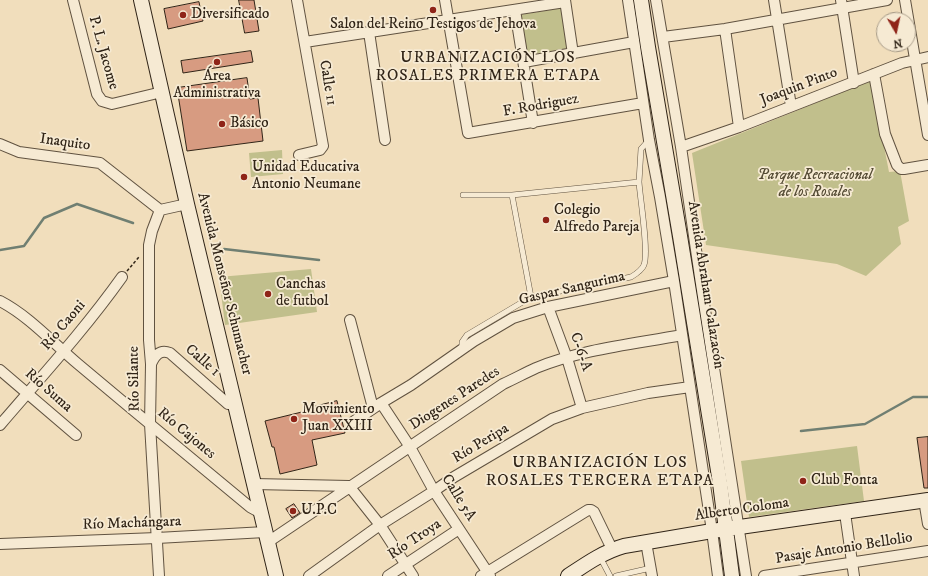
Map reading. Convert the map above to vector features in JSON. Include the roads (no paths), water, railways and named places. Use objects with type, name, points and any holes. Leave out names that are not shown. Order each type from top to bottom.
[{"type":"street","name":"P. L. Jacome","points":[[73,0],[97,94],[102,101],[112,104],[162,92]]},
{"type":"street","name":"Avenida Monseñor Schumacher","points":[[141,0],[187,204],[276,576]]},
{"type":"street","name":"Calle 11","points":[[297,0],[323,146],[320,150],[300,155]]},
{"type":"street","points":[[446,0],[449,20]]},
{"type":"street","name":"Avenida Abraham Calazacón","points":[[628,0],[649,140],[674,281],[718,576]]},
{"type":"street","name":"Avenida Abraham Calazacón","points":[[641,0],[680,236],[733,528],[746,576]]},
{"type":"street","name":"Avenida Abraham Calazacón","points":[[656,0],[681,147],[718,389],[733,528],[732,576]]},
{"type":"street","points":[[774,0],[791,106]]},
{"type":"street","points":[[663,37],[778,19],[842,4],[887,0]]},
{"type":"street","points":[[905,0],[926,114],[928,135]]},
{"type":"street","points":[[305,42],[565,1],[573,54]]},
{"type":"street","points":[[842,4],[854,83]]},
{"type":"street","points":[[515,10],[533,123]]},
{"type":"street","name":"F. Rodriguez","points":[[449,20],[468,134],[643,103]]},
{"type":"street","points":[[725,28],[739,127]]},
{"type":"street","points":[[369,32],[385,140]]},
{"type":"street","points":[[524,62],[634,42]]},
{"type":"street","name":"Joaquin Pinto","points":[[681,147],[739,127],[902,63],[928,57]]},
{"type":"street","points":[[874,74],[885,134],[897,165],[904,169],[928,165]]},
{"type":"street","name":"Inaquito","points":[[0,144],[19,152],[100,163],[160,210]]},
{"type":"street","points":[[160,210],[187,204]]},
{"type":"street","name":"Río Silante","points":[[159,576],[150,424],[151,364],[149,340],[150,245],[152,231],[160,210]]},
{"type":"street","name":"Río Caoni","points":[[0,425],[106,300],[122,277]]},
{"type":"street","name":"Gaspar Sangurima","points":[[377,406],[411,385],[462,349],[514,318],[548,307],[674,281]]},
{"type":"street","name":"Río Cajones","points":[[0,301],[30,322],[63,352],[250,507],[261,513]]},
{"type":"street","name":"C-6-A","points":[[548,307],[567,358],[582,408]]},
{"type":"street","points":[[350,320],[377,406],[353,422]]},
{"type":"street","name":"Diogenes Paredes","points":[[266,537],[338,496],[349,486],[503,384],[536,368],[567,358],[610,348],[682,335]]},
{"type":"street","name":"Calle 1","points":[[151,364],[154,357],[159,352],[164,351],[170,353],[228,404],[236,404]]},
{"type":"street","name":"Río Suma","points":[[0,370],[76,435]]},
{"type":"street","name":"Río Peripa","points":[[309,576],[380,525],[454,477],[552,419],[582,408],[648,393],[690,386]]},
{"type":"street","name":"Calle 5A","points":[[377,406],[410,447],[434,491],[459,529],[486,575]]},
{"type":"street","points":[[254,484],[349,486],[380,525],[413,576]]},
{"type":"street","points":[[926,500],[928,524]]},
{"type":"street","name":"Alberto Coloma","points":[[568,576],[599,556],[612,550],[646,542],[926,500]]},
{"type":"street","points":[[486,575],[588,510],[594,512],[612,550]]},
{"type":"street","points":[[845,513],[854,576]]},
{"type":"street","name":"Río Troya","points":[[388,576],[459,529]]},
{"type":"street","name":"Río Machángara","points":[[0,544],[157,538],[266,537]]},
{"type":"street","points":[[646,542],[652,572]]},
{"type":"street","name":"Pasaje Antonio Bellolio","points":[[764,576],[928,551]]},
{"type":"lane","points":[[462,349],[462,342],[466,335],[531,297],[631,277],[640,271],[644,265],[646,252],[639,182],[641,149],[649,140]]},
{"type":"lane","points":[[463,195],[512,195],[639,182]]},
{"type":"lane","points":[[512,195],[531,297]]},
{"type":"lane","points":[[599,556],[610,576]]},
{"type":"lane","points":[[616,576],[652,572]]},
{"type":"waterway","points":[[0,250],[24,246],[44,218],[77,204],[133,223]]},
{"type":"waterway","points":[[224,249],[319,260]]},
{"type":"waterway","points":[[801,431],[865,424],[913,397],[928,397]]},
{"type":"place","name":"Salon del Reino Testigos de Jehova","points":[[433,10]]},
{"type":"place","name":"Diversificado","points":[[183,15]]},
{"type":"place","name":"Área Administrativa","points":[[217,62]]},
{"type":"place","name":"Básico","points":[[222,124]]},
{"type":"place","name":"Unidad Educativa Antonio Neumane","points":[[244,177]]},
{"type":"place","name":"Colegio Alfredo Pareja","points":[[546,220]]},
{"type":"place","name":"Canchas de futbol","points":[[268,294]]},
{"type":"place","name":"Movimiento Juan XXIII","points":[[294,419]]},
{"type":"place","name":"Club Fonta","points":[[803,481]]},
{"type":"place","name":"U.P.C","points":[[293,511]]},
{"type":"district","name":"URBANIZACIÓN LOS ROSALES PRIMERA ETAPA","points":[[488,68]]},
{"type":"district","name":"URBANIZACIÓN LOS ROSALES TERCERA ETAPA","points":[[600,473]]},
{"type":"park label","name":"Parque Recreacional de los Rosales","points":[[815,184]]}]
